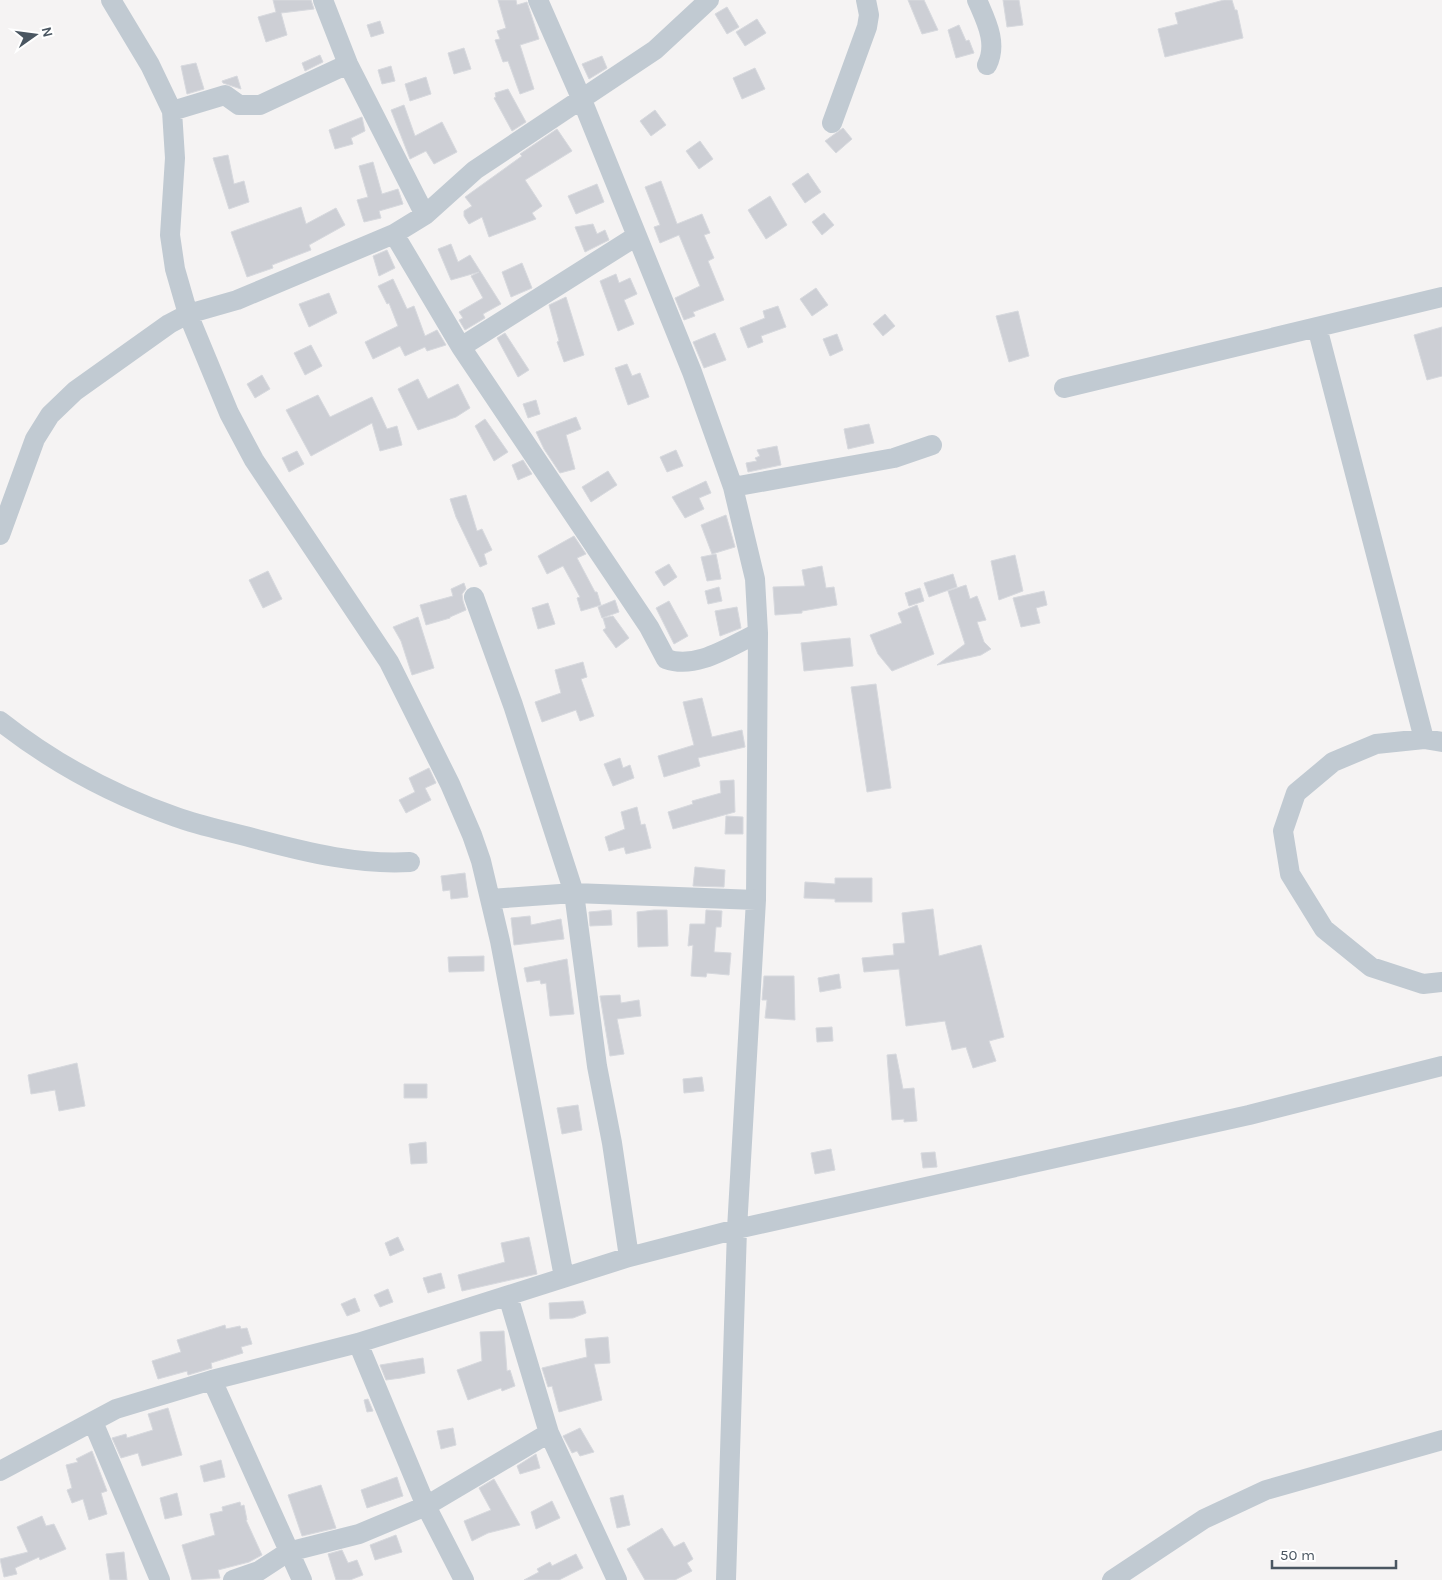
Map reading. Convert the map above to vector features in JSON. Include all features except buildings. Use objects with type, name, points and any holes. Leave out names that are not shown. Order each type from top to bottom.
[{"type":"street","points":[[111,0],[150,65],[172,111],[175,158],[170,235],[175,269],[188,314],[229,413],[254,460],[389,662],[464,812],[481,861],[491,899],[564,1277]]},
{"type":"street","points":[[323,0],[348,64],[425,215]]},
{"type":"street","points":[[538,0],[582,100],[635,236],[692,372],[733,487],[755,578],[758,632],[756,900],[737,1229],[726,1580]]},
{"type":"street","points":[[0,535],[35,439],[50,415],[75,391],[169,324],[188,314],[237,300],[394,234],[425,215],[475,170],[655,50],[709,0]]},
{"type":"street","points":[[832,123],[867,27],[869,15],[866,0]]},
{"type":"street","points":[[977,0],[987,23],[992,46],[987,65]]},
{"type":"street","points":[[172,111],[225,95],[238,105],[260,105],[348,64]]},
{"type":"street","points":[[394,234],[461,347],[649,628],[666,660],[678,664],[695,661],[758,632]]},
{"type":"street","points":[[461,347],[635,236]]},
{"type":"street","points":[[1064,388],[1442,297]]},
{"type":"street","points":[[1317,327],[1433,741],[1376,744],[1334,762],[1296,793],[1283,831],[1290,874],[1324,929],[1371,967],[1423,984],[1442,982]]},
{"type":"street","points":[[733,487],[894,458],[932,445]]},
{"type":"street","points":[[474,597],[513,705],[574,893],[597,1066],[612,1143],[629,1257]]},
{"type":"street","points":[[0,721],[34,748],[50,757],[107,787],[176,817],[310,853],[391,863],[410,862]]},
{"type":"street","points":[[491,899],[574,893],[756,900]]},
{"type":"street","points":[[0,1471],[116,1409],[212,1380],[358,1343],[629,1257],[737,1229],[1240,1117],[1442,1066]]},
{"type":"street","points":[[508,1296],[549,1433],[617,1580]]},
{"type":"street","points":[[358,1343],[426,1506],[464,1580]]},
{"type":"street","points":[[212,1380],[302,1580]]},
{"type":"street","points":[[93,1422],[160,1580]]},
{"type":"street","points":[[233,1580],[258,1571],[288,1552],[359,1534],[426,1506],[549,1433]]},
{"type":"street","points":[[1112,1580],[1204,1519],[1266,1490],[1442,1440]]}]
